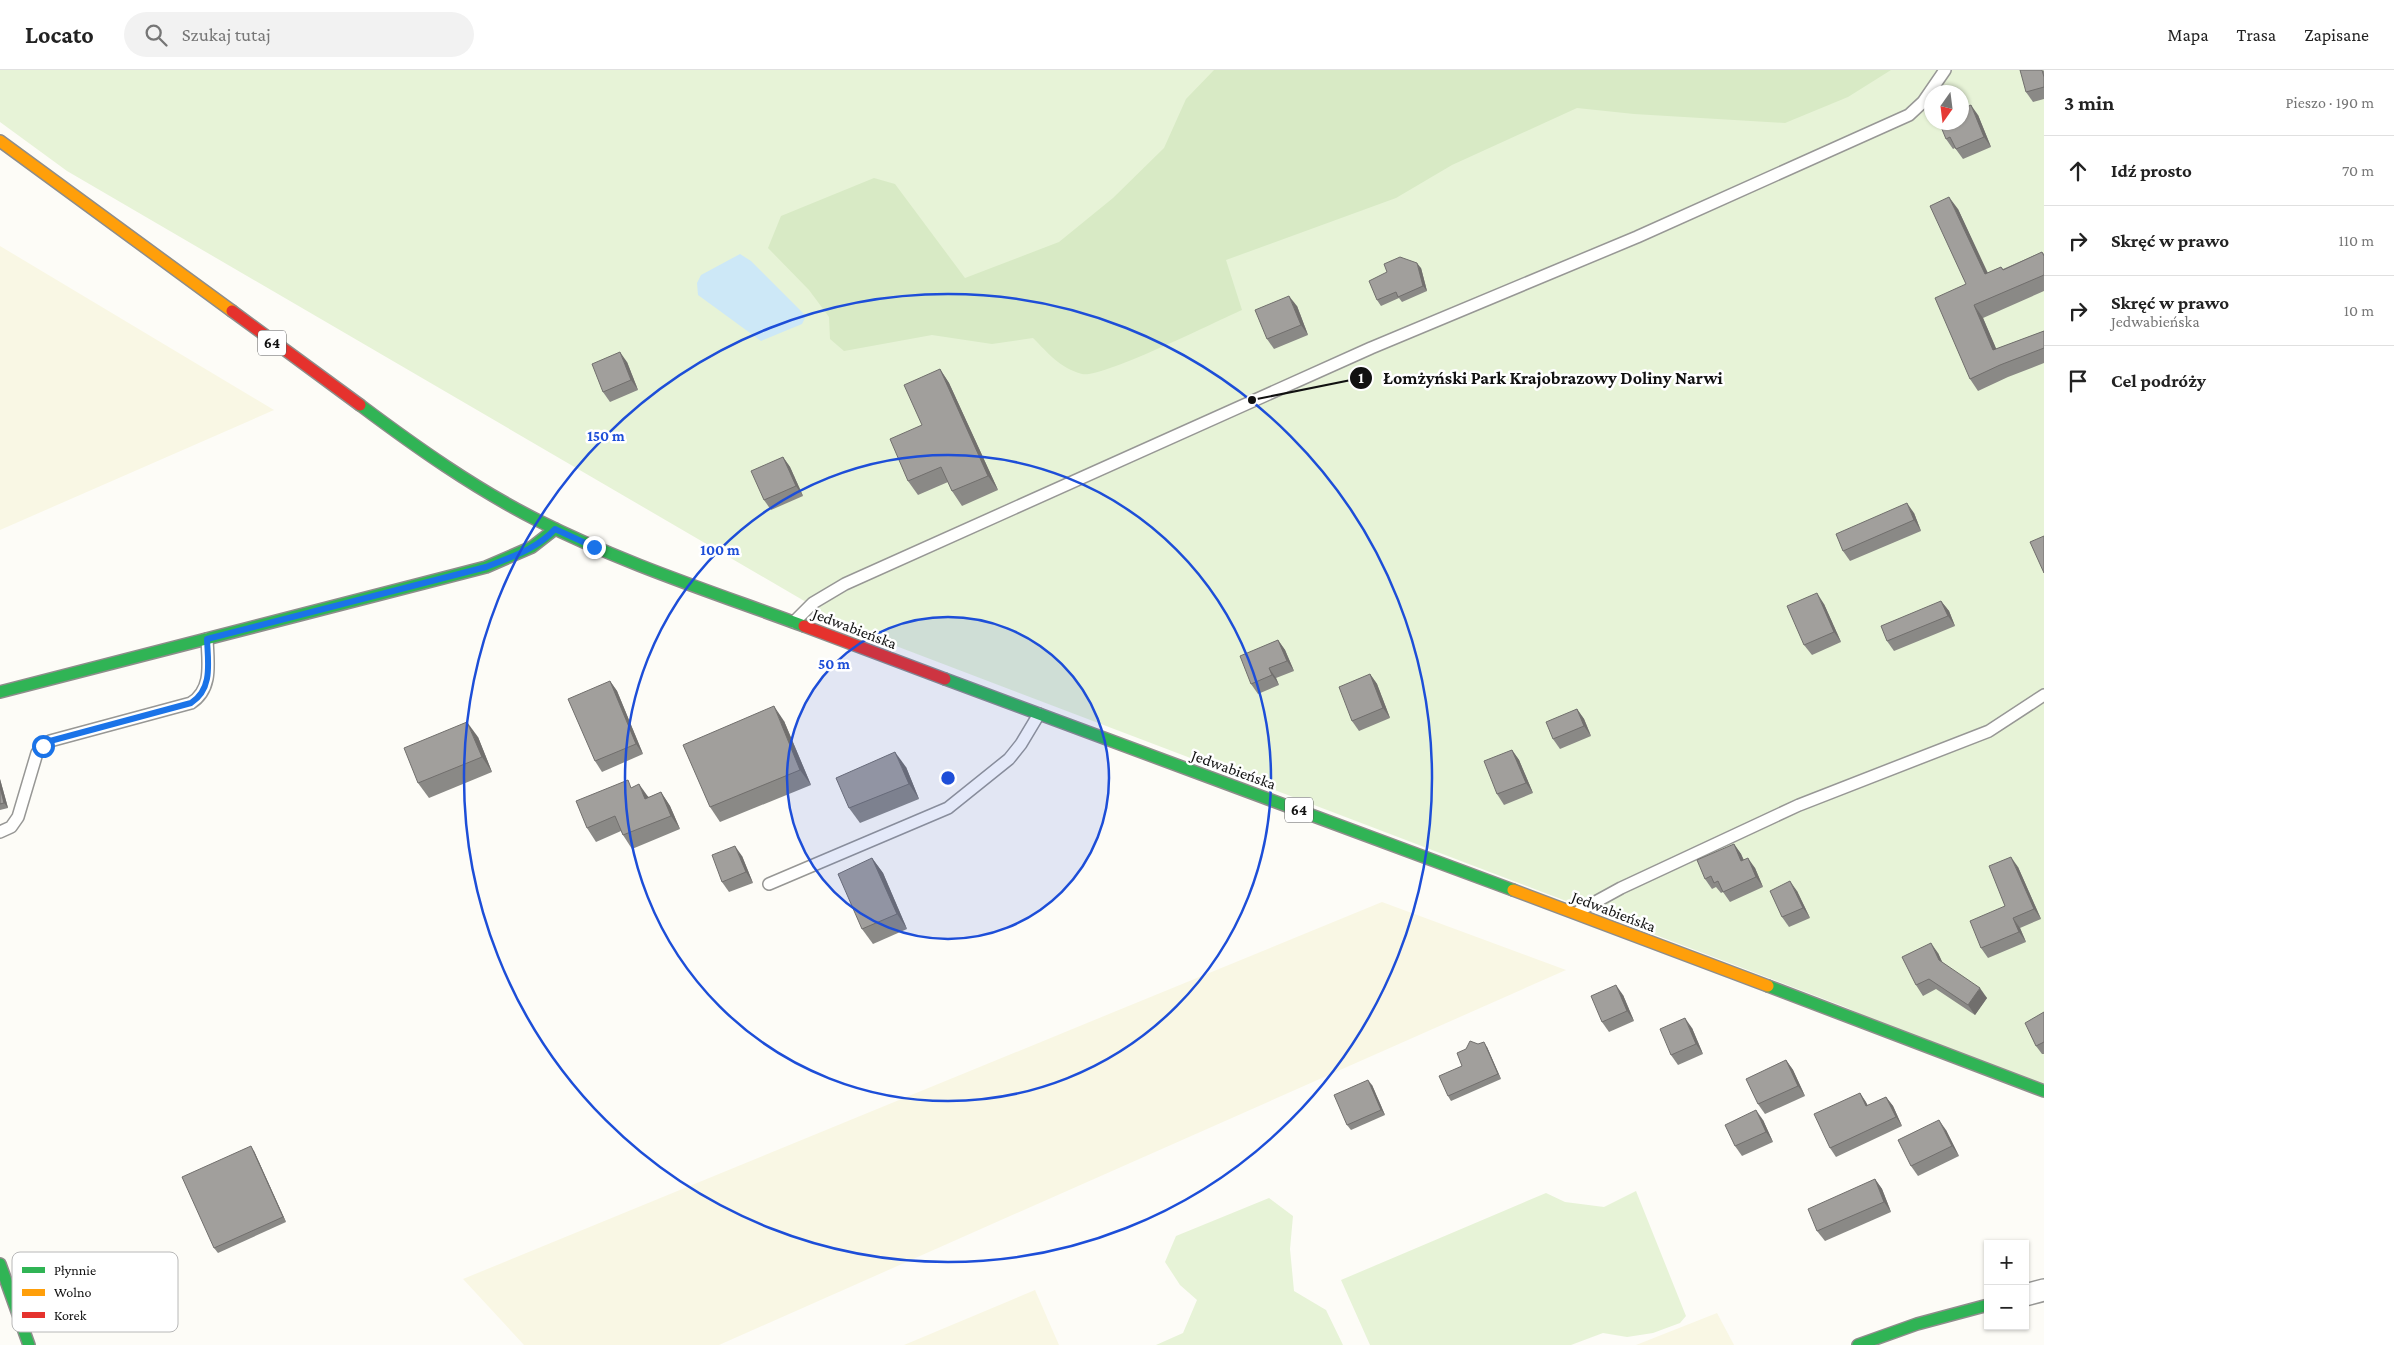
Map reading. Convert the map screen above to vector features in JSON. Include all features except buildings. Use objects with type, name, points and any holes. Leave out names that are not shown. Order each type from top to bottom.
[{"type":"main road","name":"64","points":[[0,141],[406,440],[487,492],[555,529]]},
{"type":"main road","name":"Jedwabieńska","points":[[555,529],[640,565],[1575,913],[2044,1091]]},
{"type":"main road","points":[[0,692],[486,567],[523,552],[545,540],[555,529]]},
{"type":"main road","points":[[0,1264],[12,1298]]},
{"type":"main road","points":[[1858,1345],[1917,1324],[1984,1306]]},
{"type":"main road","points":[[24,1332],[29,1345]]},
{"type":"street","points":[[2029,1294],[2044,1290]]},
{"type":"lane","points":[[794,622],[813,603],[844,584],[1371,348],[1637,237],[1909,115],[1923,102],[1945,70]]},
{"type":"lane","points":[[0,832],[11,827],[18,817],[37,753],[50,741],[191,703],[198,699],[204,693],[207,682],[207,639]]},
{"type":"lane","points":[[1575,913],[1621,888],[1799,805],[1989,730],[2044,696]]},
{"type":"lane","points":[[768,884],[948,808],[1009,759],[1021,744],[1039,714]]},
{"type":"shaded area","points":[[0,246],[274,410],[0,530]]},
{"type":"shaded area","points":[[1382,902],[1566,970],[719,1345],[524,1345],[463,1279]]},
{"type":"shaded area","points":[[1035,1290],[1059,1345],[904,1345]]},
{"type":"shaded area","points":[[1717,1313],[1734,1345],[1636,1345]]},
{"type":"green space","points":[[0,70],[2044,70],[2044,1098],[1845,1007],[854,630],[67,171],[0,122]]},
{"type":"green space","points":[[1214,70],[1891,70],[1848,97],[1785,123],[1634,114],[1577,108],[1452,165],[1396,198],[1226,260],[1242,310],[1134,359],[1093,373],[1082,374],[1067,368],[1033,338],[992,344],[932,335],[844,351],[830,339],[829,317],[809,290],[768,248],[781,216],[874,178],[895,184],[965,278],[1059,242],[1113,198],[1164,148],[1186,99]]},
{"type":"green space","points":[[1636,1191],[1686,1316],[1680,1323],[1653,1333],[1627,1337],[1603,1333],[1571,1345],[1370,1345],[1341,1280],[1546,1193],[1565,1202],[1604,1207]]},
{"type":"green space","points":[[1269,1198],[1293,1216],[1290,1249],[1294,1291],[1326,1310],[1343,1345],[1156,1345],[1183,1333],[1197,1300],[1180,1285],[1165,1262],[1176,1236]]},
{"type":"water","points":[[740,254],[751,261],[806,316],[802,324],[761,341],[698,295],[697,283],[701,275]]},
{"type":"traffic: fast","points":[[360,405],[446,466],[514,508],[569,536],[635,564],[804,626]]},
{"type":"traffic: fast","points":[[0,692],[486,567],[532,547],[555,529]]},
{"type":"traffic: fast","points":[[945,679],[1513,890]]},
{"type":"traffic: fast","points":[[1768,986],[2044,1091]]},
{"type":"traffic: fast","points":[[0,1264],[12,1298]]},
{"type":"traffic: fast","points":[[1858,1345],[1917,1324],[1984,1306]]},
{"type":"traffic: fast","points":[[24,1332],[29,1345]]},
{"type":"traffic: slow","points":[[0,141],[232,311]]},
{"type":"traffic: slow","points":[[1513,890],[1768,986]]},
{"type":"traffic: jam","points":[[232,311],[360,405]]},
{"type":"traffic: jam","points":[[804,626],[945,679]]},
{"type":"place","name":"Łomżyński Park Krajobrazowy Doliny Narwi","points":[[1252,400]]},
{"type":"route","points":[[43,746],[50,741],[191,703],[198,699],[204,693],[207,682],[209,665],[207,639],[486,567],[523,552],[545,540],[555,529],[594,547]]}]
